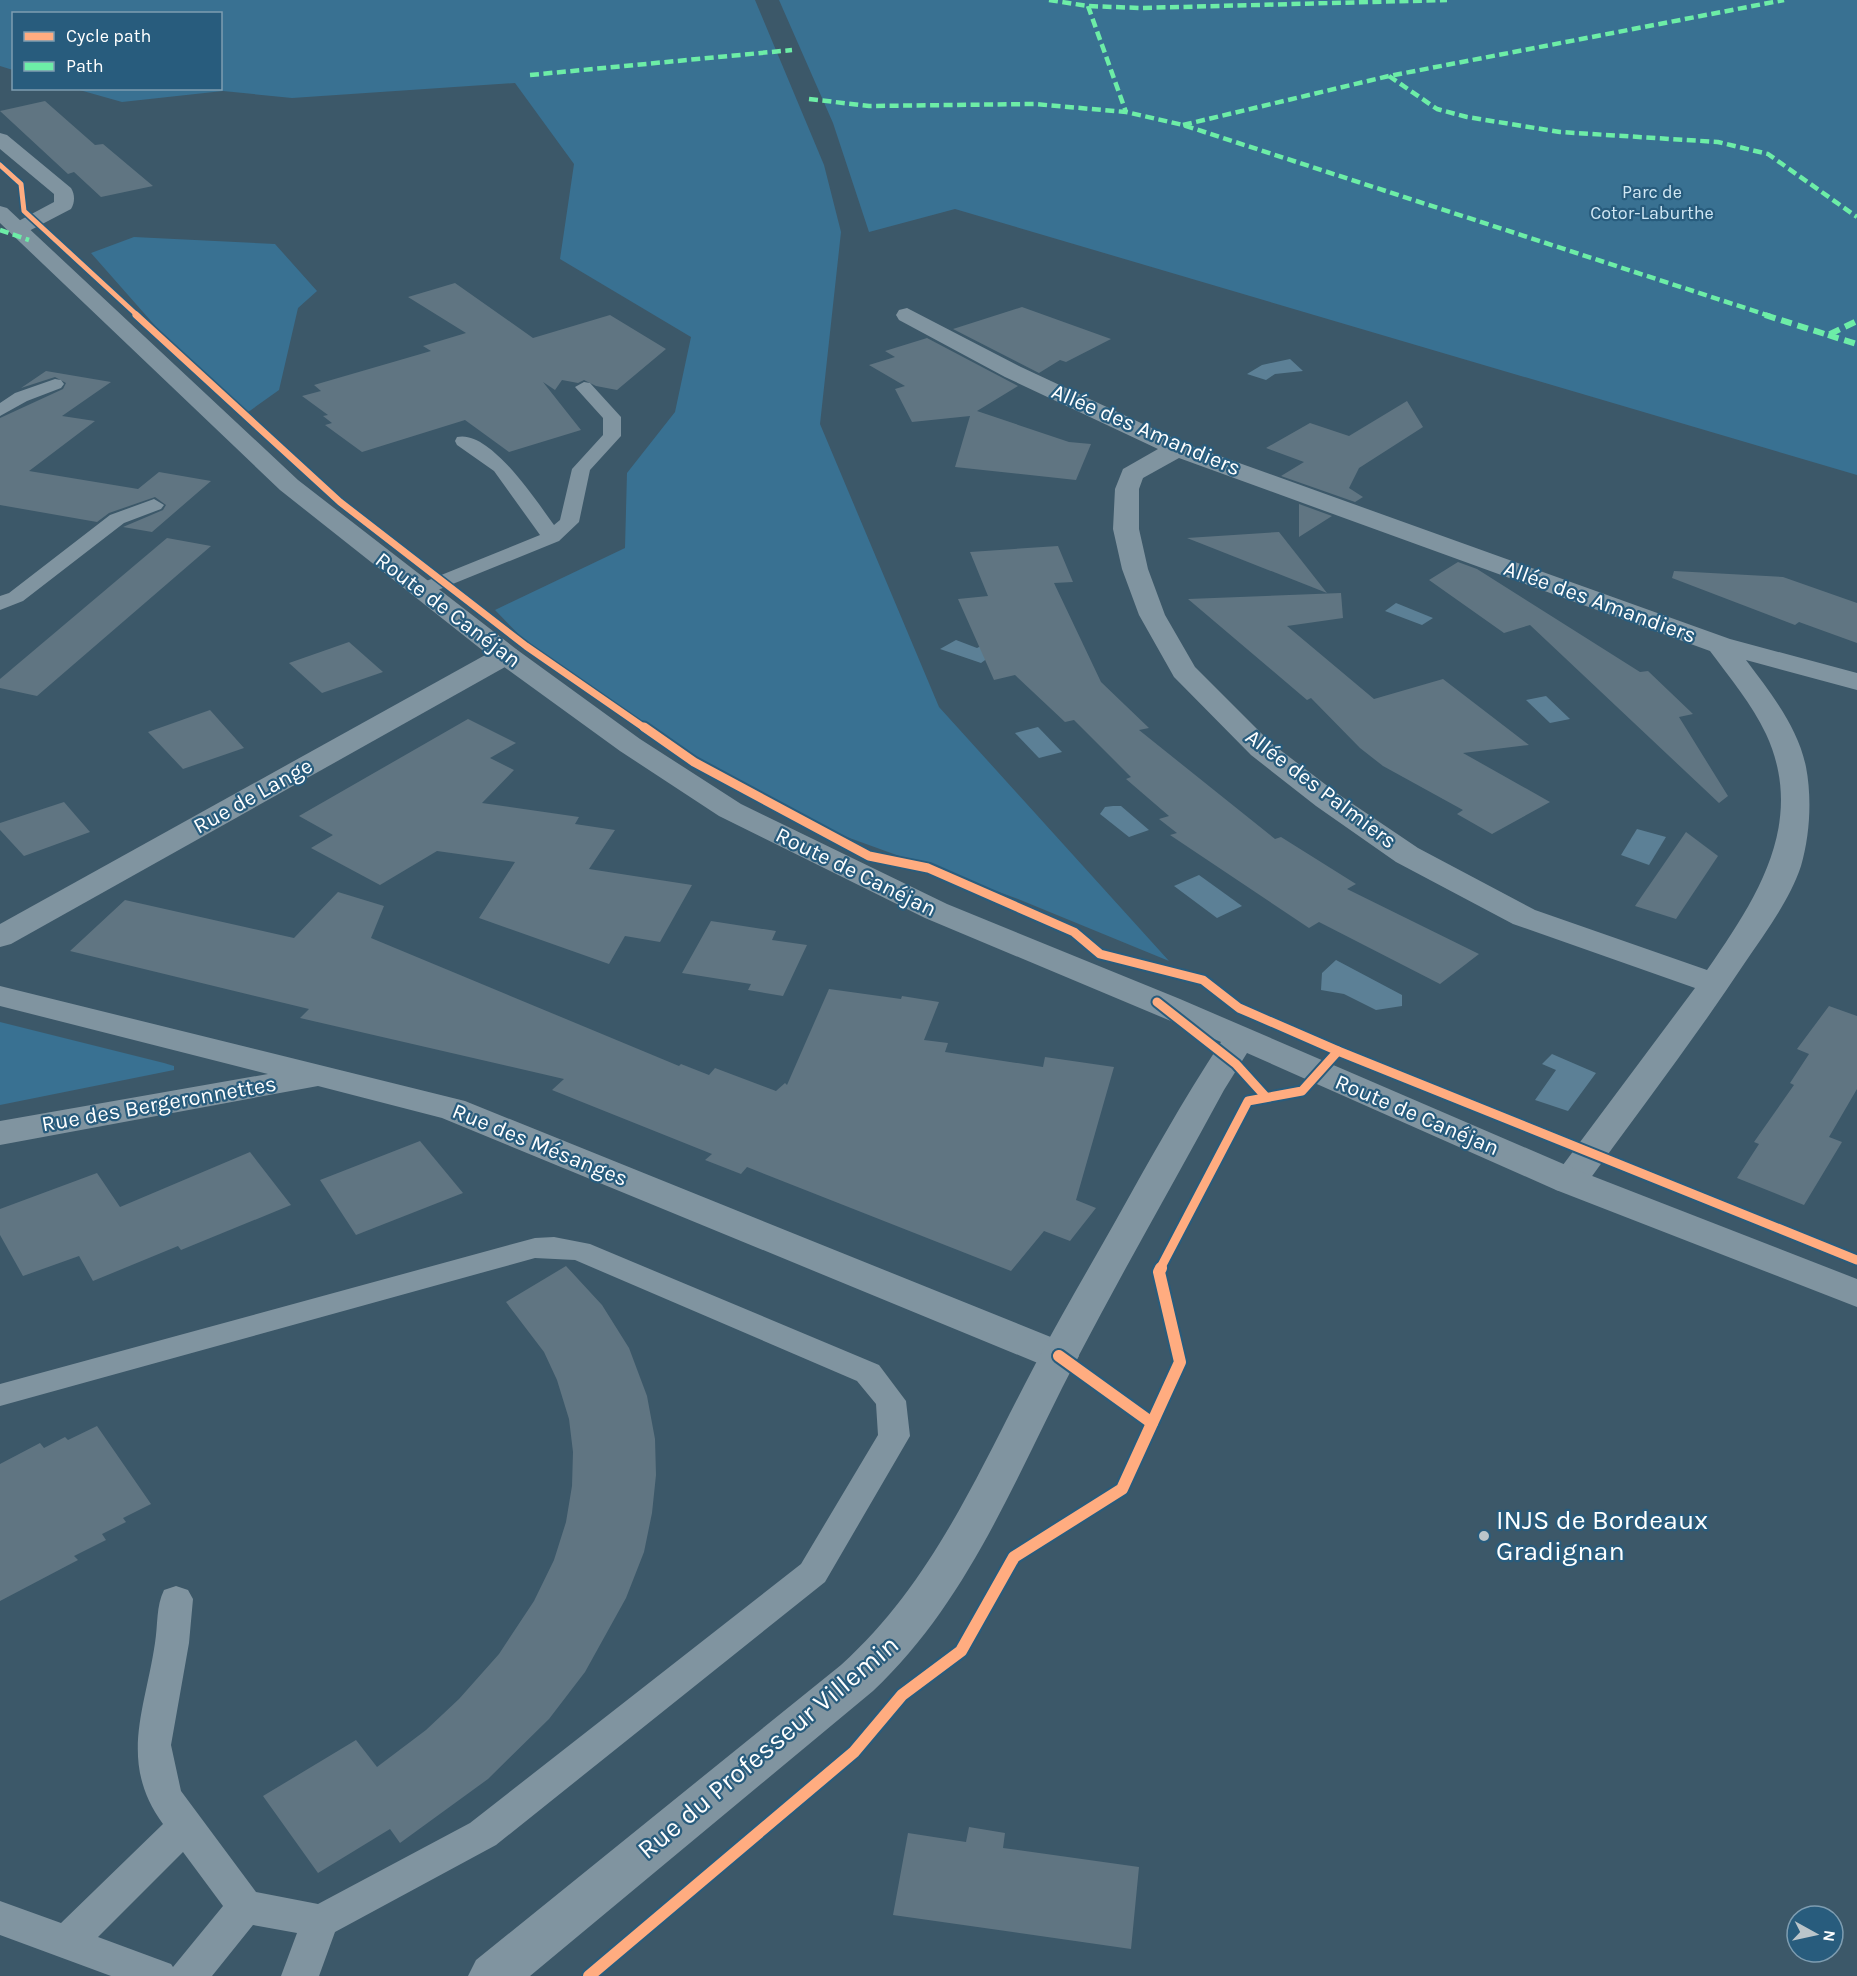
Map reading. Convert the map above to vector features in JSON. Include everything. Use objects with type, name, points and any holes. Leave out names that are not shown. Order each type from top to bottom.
[{"type":"street","points":[[0,140],[64,192],[64,205],[12,232]]},
{"type":"street","name":"Route de Canéjan","points":[[12,232],[105,309],[289,485],[506,655],[630,745],[730,810],[936,911],[1240,1038],[1569,1181],[1857,1294]]},
{"type":"street","name":"Allée des Amandiers","points":[[907,315],[1013,372],[1177,449],[1720,645],[1758,698],[1783,740],[1791,766],[1792,836],[1785,866],[1771,898],[1715,984],[1569,1181]]},
{"type":"street","name":"Allée des Palmiers","points":[[1177,449],[1132,474],[1127,489],[1125,529],[1135,569],[1152,615],[1184,671],[1261,749],[1327,800],[1407,855],[1524,917],[1715,984]]},
{"type":"street","points":[[1720,645],[1857,682]]},
{"type":"street","name":"Rue de Lange","points":[[0,937],[506,655]]},
{"type":"street","name":"Rue des Mésanges","points":[[0,996],[453,1109],[1059,1356]]},
{"type":"street","name":"Rue du Professeur Villemin","points":[[494,1976],[857,1678],[904,1632],[933,1595],[951,1564],[1059,1356],[1207,1090],[1240,1038]]},
{"type":"street","name":"Rue des Bergeronnettes","points":[[0,1133],[319,1076]]},
{"type":"lane","points":[[0,411],[21,397],[55,384]]},
{"type":"lane","points":[[421,590],[552,537],[569,522],[581,469],[612,436],[612,417],[584,387]]},
{"type":"lane","points":[[464,441],[501,467],[552,537]]},
{"type":"lane","points":[[0,604],[16,597],[117,519],[154,505]]},
{"type":"lane","points":[[0,1395],[534,1248],[554,1247],[580,1251],[868,1373],[891,1401],[894,1436],[813,1573],[483,1834],[321,1921],[245,1907],[164,1797],[153,1745],[172,1643],[176,1599]]},
{"type":"lane","points":[[66,1944],[185,1826]]},
{"type":"lane","points":[[188,1976],[245,1907]]},
{"type":"lane","points":[[0,1918],[158,1976]]},
{"type":"lane","points":[[300,1976],[321,1921]]},
{"type":"green space","points":[[0,0],[755,0],[824,165],[841,232],[820,424],[939,707],[1169,961],[1018,899],[833,832],[677,746],[529,645],[495,610],[625,548],[627,473],[675,412],[691,337],[560,259],[574,164],[515,83],[292,98],[223,91],[122,102],[80,90],[222,90],[222,12],[12,12],[12,70],[0,66]]},
{"type":"green space","name":"Parc de Cotor-Laburthe","points":[[779,0],[1857,0],[1857,475],[955,209],[869,232],[833,123]]},
{"type":"green space","points":[[134,237],[275,244],[317,291],[298,308],[279,390],[244,415],[158,329],[91,253]]},
{"type":"green space","points":[[0,1022],[164,1063],[174,1066],[174,1070],[0,1105]]},
{"type":"shaded area","points":[[1290,359],[1303,371],[1275,374],[1266,380],[1247,374],[1262,365]]},
{"type":"shaded area","points":[[1396,603],[1433,618],[1422,625],[1385,611]]},
{"type":"shaded area","points":[[956,640],[977,648],[987,643],[999,650],[981,663],[940,649]]},
{"type":"shaded area","points":[[1546,696],[1570,719],[1550,723],[1526,700]]},
{"type":"shaded area","points":[[1038,727],[1062,752],[1039,758],[1015,733]]},
{"type":"shaded area","points":[[1121,806],[1149,830],[1129,837],[1100,814],[1105,807]]},
{"type":"shaded area","points":[[1637,829],[1666,837],[1649,865],[1621,855]]},
{"type":"shaded area","points":[[1199,875],[1242,906],[1217,918],[1174,886]]},
{"type":"shaded area","points":[[1336,960],[1402,995],[1402,1006],[1376,1010],[1344,994],[1321,990],[1322,973]]},
{"type":"shaded area","points":[[1552,1054],[1596,1073],[1568,1111],[1535,1100],[1556,1070],[1542,1064]]},
{"type":"building","points":[[45,101],[95,145],[103,144],[153,186],[101,197],[74,172],[68,174],[0,111]]},
{"type":"building","points":[[455,283],[533,338],[610,315],[666,349],[617,390],[596,386],[584,380],[578,383],[562,380],[555,390],[543,382],[581,430],[509,452],[465,420],[362,452],[325,425],[332,423],[323,416],[328,415],[302,396],[321,391],[314,385],[431,351],[423,346],[466,333],[408,297]]},
{"type":"building","points":[[1022,307],[1111,339],[1066,362],[1060,360],[1039,373],[953,329]]},
{"type":"building","points":[[927,338],[1018,386],[977,411],[1069,442],[1091,444],[1076,480],[955,467],[970,416],[912,422],[895,389],[905,386],[869,365],[895,357],[885,351]]},
{"type":"building","points":[[46,371],[111,382],[62,416],[95,421],[29,471],[138,489],[159,472],[211,481],[152,532],[123,527],[163,510],[166,505],[155,497],[109,513],[97,522],[0,505],[0,418],[63,389],[66,383],[55,377],[21,388]]},
{"type":"building","points":[[1407,401],[1423,427],[1359,468],[1349,488],[1363,497],[1355,502],[1281,476],[1304,462],[1266,448],[1310,423],[1349,436]]},
{"type":"building","points":[[1299,504],[1332,516],[1299,537]]},
{"type":"building","points":[[1279,532],[1327,593],[1187,538]]},
{"type":"building","points":[[167,538],[211,546],[37,696],[0,688],[0,679]]},
{"type":"building","points":[[1058,546],[1073,582],[1054,583],[1101,682],[1149,728],[1139,730],[1275,839],[1281,837],[1356,884],[1347,889],[1479,954],[1440,984],[1319,922],[1309,928],[1170,835],[1177,833],[1159,819],[1169,816],[1126,779],[1131,777],[1074,720],[1065,722],[1015,675],[994,680],[958,599],[988,596],[970,552]]},
{"type":"building","points":[[1458,562],[1477,569],[1640,672],[1648,671],[1693,714],[1679,717],[1728,796],[1719,803],[1530,625],[1504,633],[1429,580]]},
{"type":"building","points":[[1674,571],[1783,577],[1857,603],[1857,643],[1799,622],[1795,625],[1672,578]]},
{"type":"building","points":[[1341,593],[1343,618],[1287,626],[1374,699],[1443,679],[1529,745],[1463,753],[1550,802],[1492,834],[1457,814],[1463,810],[1383,766],[1360,748],[1311,698],[1307,700],[1188,599]]},
{"type":"building","points":[[349,642],[383,672],[322,693],[289,663]]},
{"type":"building","points":[[210,710],[244,748],[183,769],[148,732]]},
{"type":"building","points":[[468,719],[516,743],[490,758],[514,770],[482,803],[579,817],[575,824],[615,830],[589,869],[692,885],[660,942],[625,936],[609,964],[479,918],[515,862],[437,851],[380,885],[311,848],[333,835],[299,816]]},
{"type":"building","points":[[64,802],[90,832],[24,856],[0,830],[0,823]]},
{"type":"building","points":[[1686,832],[1718,856],[1676,919],[1635,906]]},
{"type":"building","points":[[338,892],[384,906],[371,938],[679,1066],[681,1064],[709,1075],[715,1068],[776,1091],[785,1083],[787,1085],[829,989],[939,1002],[924,1040],[948,1043],[945,1052],[1043,1067],[1045,1057],[1114,1067],[1076,1200],[1096,1208],[1070,1241],[1044,1231],[1011,1271],[747,1167],[741,1174],[705,1160],[712,1154],[552,1090],[564,1079],[300,1018],[309,1009],[70,951],[125,900],[294,938]]},
{"type":"building","points":[[711,921],[776,931],[772,940],[807,945],[783,996],[748,990],[751,984],[682,973]]},
{"type":"building","points":[[1829,1006],[1857,1016],[1857,1089],[1829,1137],[1842,1142],[1804,1205],[1737,1178],[1759,1144],[1754,1142],[1794,1085],[1790,1083],[1809,1054],[1797,1049]]},
{"type":"building","points":[[420,1141],[463,1193],[356,1235],[320,1180]]},
{"type":"building","points":[[250,1152],[291,1205],[181,1250],[178,1246],[93,1281],[79,1256],[23,1276],[0,1235],[0,1209],[97,1173],[120,1207]]},
{"type":"building","points":[[566,1266],[602,1305],[629,1348],[647,1396],[655,1439],[656,1475],[652,1513],[644,1552],[626,1598],[585,1672],[549,1719],[488,1779],[400,1843],[390,1829],[318,1873],[263,1796],[356,1740],[377,1767],[426,1730],[459,1699],[499,1654],[534,1601],[554,1560],[566,1522],[572,1486],[573,1452],[569,1419],[557,1380],[544,1352],[506,1302]]},
{"type":"building","points":[[97,1426],[151,1504],[123,1518],[126,1522],[102,1534],[106,1540],[74,1556],[78,1560],[0,1601],[0,1464],[40,1443],[44,1448],[65,1437],[68,1440]]},
{"type":"building","points":[[969,1827],[1005,1833],[1003,1848],[1139,1867],[1131,1949],[893,1915],[908,1833],[966,1842]]},
{"type":"marked path","points":[[1049,0],[1088,6],[1141,8],[1447,0]]},
{"type":"marked path","points":[[1183,125],[1389,76],[1784,0]]},
{"type":"marked path","points":[[1088,6],[1126,112]]},
{"type":"marked path","points":[[530,75],[792,50]]},
{"type":"marked path","points":[[1389,76],[1437,109],[1467,117],[1560,132],[1718,142],[1768,154],[1857,217]]},
{"type":"marked path","points":[[809,99],[869,106],[1034,104],[1126,112],[1183,125],[1828,335],[1857,321]]},
{"type":"marked path","points":[[0,230],[29,240]]},
{"type":"marked path","points":[[1828,335],[1857,344]]},
{"type":"cycle path","points":[[0,165],[21,184],[24,211],[340,502],[526,646],[694,762],[869,856],[928,868],[1074,932],[1100,954],[1203,980],[1239,1008],[1338,1051],[1857,1260]]},
{"type":"cycle path","points":[[1157,1002],[1236,1064],[1265,1096]]},
{"type":"cycle path","points":[[589,1976],[854,1752],[902,1695],[961,1651],[1014,1557],[1122,1489],[1180,1362],[1159,1272],[1248,1101],[1265,1096],[1302,1091],[1338,1051]]},
{"type":"cycle path","points":[[1059,1356],[1152,1423]]},
{"type":"place","name":"INJS de Bordeaux Gradignan","points":[[1484,1536]]}]
